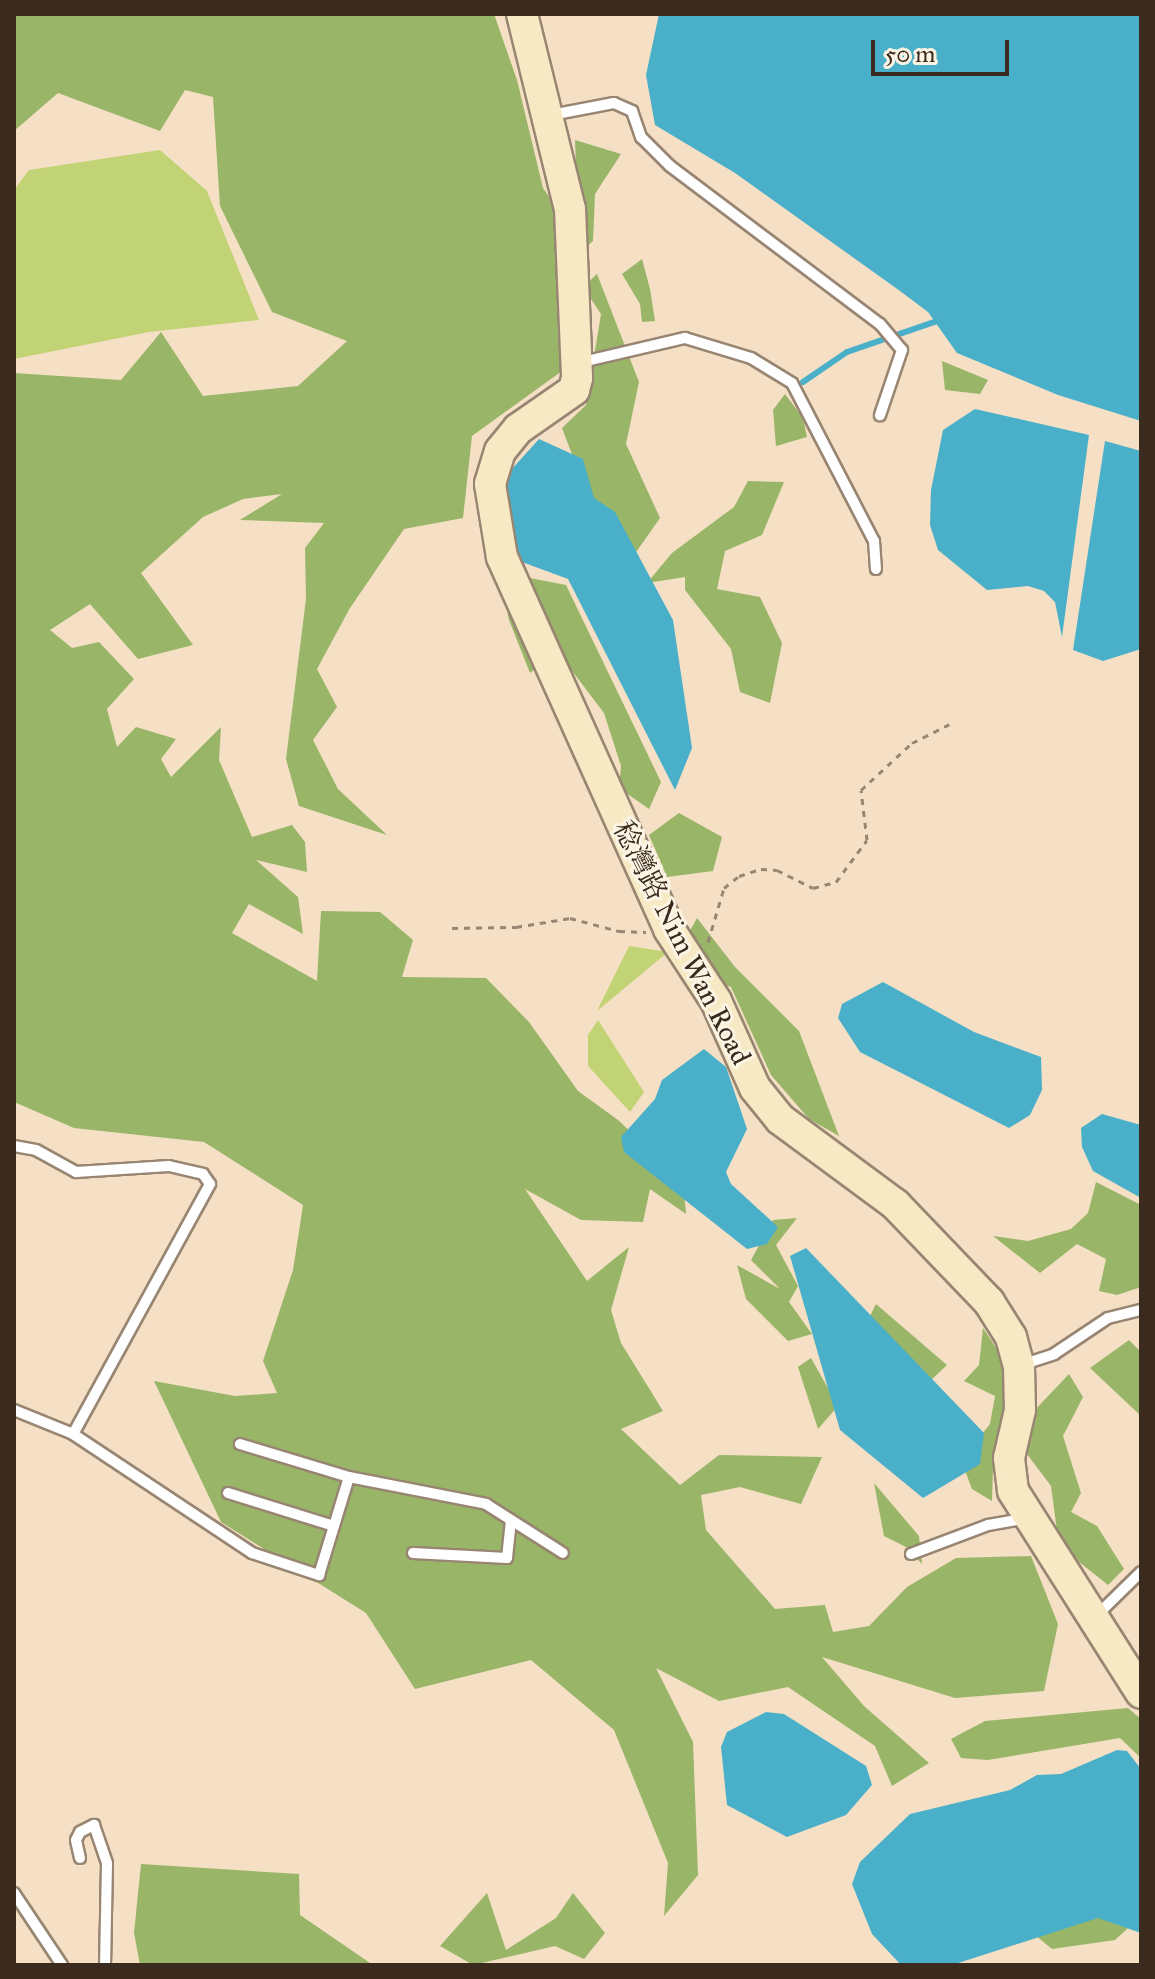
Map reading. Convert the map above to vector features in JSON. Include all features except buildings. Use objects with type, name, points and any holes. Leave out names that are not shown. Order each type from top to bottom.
[{"type":"street","name":"稔灣路 Nim Wan Road","points":[[522,14],[551,115],[570,209],[576,363],[574,390],[518,429],[500,451],[490,484],[491,508],[502,557],[669,929],[716,1001],[755,1088],[780,1119],[895,1204],[989,1302],[1011,1337],[1019,1366],[1020,1410],[1010,1476],[1029,1518],[1141,1693]]},
{"type":"lane","points":[[551,115],[614,103],[632,111],[641,137],[670,166],[880,324],[902,350],[880,415]]},
{"type":"lane","points":[[576,363],[685,338],[751,358],[792,383],[874,541],[876,569]]},
{"type":"lane","points":[[14,1146],[36,1150],[76,1172],[169,1166],[203,1174],[210,1184],[73,1434]]},
{"type":"lane","points":[[1019,1366],[1054,1354],[1108,1318],[1141,1310]]},
{"type":"lane","points":[[14,1410],[73,1434],[252,1553],[319,1575],[349,1477]]},
{"type":"lane","points":[[240,1444],[349,1477],[486,1504],[563,1553]]},
{"type":"lane","points":[[228,1493],[334,1526]]},
{"type":"lane","points":[[911,1554],[988,1525],[1029,1518]]},
{"type":"lane","points":[[413,1553],[507,1558],[511,1520]]},
{"type":"lane","points":[[1093,1618],[1141,1572]]},
{"type":"lane","points":[[80,1858],[76,1840],[80,1832],[94,1825],[107,1863],[105,1965]]},
{"type":"lane","points":[[14,1893],[62,1965]]},
{"type":"path","points":[[697,976],[724,888],[739,876],[761,869],[777,870],[813,888],[836,882],[867,840],[861,790],[912,743],[950,724]]},
{"type":"path","points":[[452,928],[516,927],[570,918],[619,931],[669,929]]},
{"type":"green space","points":[[14,14],[494,14],[517,80],[543,188],[559,211],[562,371],[472,436],[463,518],[404,529],[350,608],[317,669],[337,707],[313,740],[338,789],[387,835],[299,806],[286,759],[306,599],[305,548],[324,523],[240,520],[282,494],[243,499],[203,517],[141,573],[193,645],[138,659],[90,604],[50,630],[72,648],[99,642],[134,679],[107,709],[117,747],[136,727],[176,739],[161,759],[171,777],[221,727],[219,760],[252,837],[292,825],[305,842],[307,872],[256,860],[298,897],[303,934],[249,904],[232,933],[317,981],[321,911],[380,912],[413,940],[402,977],[486,978],[529,1022],[578,1091],[618,1120],[683,1181],[686,1214],[650,1189],[643,1222],[581,1220],[525,1189],[587,1281],[629,1247],[611,1310],[621,1343],[663,1411],[621,1429],[680,1485],[719,1455],[822,1457],[801,1504],[740,1487],[701,1495],[706,1530],[775,1609],[825,1605],[833,1632],[869,1626],[907,1587],[956,1558],[1031,1556],[1058,1624],[1044,1691],[955,1698],[822,1657],[864,1706],[929,1763],[892,1786],[875,1746],[788,1687],[719,1701],[656,1668],[693,1742],[698,1875],[664,1916],[668,1863],[614,1730],[531,1660],[415,1689],[366,1613],[221,1522],[154,1381],[235,1396],[277,1393],[263,1361],[293,1270],[303,1205],[204,1142],[74,1128],[14,1102],[14,373],[121,380],[161,332],[203,396],[298,386],[347,341],[272,312],[220,206],[213,97],[185,90],[160,131],[58,93],[14,131]]},
{"type":"green space","points":[[575,140],[621,154],[595,194],[593,241],[579,253]]},
{"type":"green space","points":[[160,150],[207,191],[259,320],[149,332],[14,359],[14,190],[29,170]]},
{"type":"green space","points":[[642,259],[655,321],[642,322],[640,304],[622,274]]},
{"type":"green space","points":[[597,274],[639,382],[626,444],[660,518],[632,558],[595,515],[562,428],[586,405],[601,314],[583,287]]},
{"type":"green space","points":[[942,361],[988,380],[980,394],[945,390]]},
{"type":"green space","points":[[785,394],[803,418],[807,437],[776,446],[773,410]]},
{"type":"green space","points":[[748,481],[784,482],[762,535],[725,551],[717,589],[760,597],[782,643],[770,703],[740,692],[731,649],[685,590],[685,577],[647,583],[672,553],[734,507]]},
{"type":"green space","points":[[499,572],[566,585],[661,782],[649,809],[619,788],[621,766],[604,713],[557,651],[530,673],[509,620]]},
{"type":"green space","points":[[679,813],[722,837],[713,871],[667,877],[649,835]]},
{"type":"green space","points":[[697,918],[735,967],[799,1031],[839,1136],[809,1119],[771,1075],[731,987],[718,983],[685,940]]},
{"type":"green space","points":[[629,946],[668,952],[597,1011]]},
{"type":"green space","points":[[598,1020],[644,1092],[630,1112],[588,1066],[588,1035]]},
{"type":"green space","points":[[1096,1182],[1141,1205],[1141,1287],[1117,1295],[1099,1291],[1106,1259],[1077,1244],[1040,1273],[993,1236],[1028,1241],[1071,1229],[1088,1213]]},
{"type":"green space","points":[[797,1218],[776,1245],[798,1286],[789,1302],[812,1334],[788,1341],[746,1299],[737,1265],[780,1289],[751,1260],[773,1220]]},
{"type":"green space","points":[[876,1304],[947,1365],[929,1382],[869,1318]]},
{"type":"green space","points":[[983,1328],[1023,1388],[993,1468],[992,1501],[972,1489],[961,1460],[990,1424],[995,1396],[964,1381],[979,1365]]},
{"type":"green space","points":[[1129,1340],[1141,1352],[1141,1416],[1090,1368]]},
{"type":"green space","points":[[811,1358],[838,1406],[818,1429],[798,1367]]},
{"type":"green space","points":[[1069,1374],[1083,1397],[1063,1436],[1081,1493],[1071,1512],[1097,1526],[1124,1569],[1108,1585],[1059,1546],[1051,1486],[1027,1454],[1031,1414]]},
{"type":"green space","points":[[874,1483],[919,1536],[922,1564],[906,1547],[884,1536]]},
{"type":"green space","points":[[1128,1708],[1141,1719],[1141,1758],[1120,1738],[988,1760],[961,1758],[951,1739],[985,1721]]},
{"type":"green space","points":[[141,1864],[299,1874],[300,1915],[373,1965],[140,1965],[134,1933]]},
{"type":"green space","points":[[487,1893],[506,1950],[556,1918],[573,1893],[605,1933],[584,1959],[555,1946],[473,1965],[440,1946]]},
{"type":"green space","points":[[1082,1901],[1139,1918],[1115,1940],[1052,1949],[1029,1930]]},
{"type":"water","points":[[659,14],[1141,14],[1141,421],[1058,395],[957,353],[928,312],[735,173],[655,125],[646,75]]},
{"type":"water","points":[[975,409],[1089,435],[1062,637],[1055,602],[1044,591],[1028,586],[987,590],[938,550],[930,525],[931,490],[943,430]]},
{"type":"water","points":[[539,439],[583,459],[594,498],[615,512],[673,620],[692,748],[675,790],[568,579],[522,562],[500,501],[510,471]]},
{"type":"water","points":[[1105,441],[1141,451],[1141,649],[1103,661],[1073,650]]},
{"type":"water","points":[[883,982],[974,1032],[1041,1057],[1042,1090],[1030,1115],[1009,1128],[860,1052],[838,1018],[842,1004]]},
{"type":"water","points":[[704,1049],[726,1067],[747,1129],[726,1172],[731,1184],[778,1227],[767,1244],[747,1249],[624,1152],[621,1137],[655,1099],[662,1080]]},
{"type":"water","points":[[1102,1114],[1141,1125],[1141,1198],[1093,1171],[1082,1147],[1081,1128]]},
{"type":"water","points":[[806,1248],[984,1433],[980,1464],[923,1498],[840,1430],[790,1256]]},
{"type":"water","points":[[766,1712],[784,1714],[866,1766],[872,1785],[846,1815],[787,1837],[727,1805],[721,1747],[727,1732]]},
{"type":"water","points":[[1117,1750],[1127,1751],[1141,1769],[1141,1933],[1098,1918],[952,1965],[901,1965],[872,1934],[852,1884],[860,1862],[910,1814],[1010,1790],[1037,1775],[1061,1774]]},
{"type":"waterway","points":[[803,382],[847,352],[940,320]]}]
